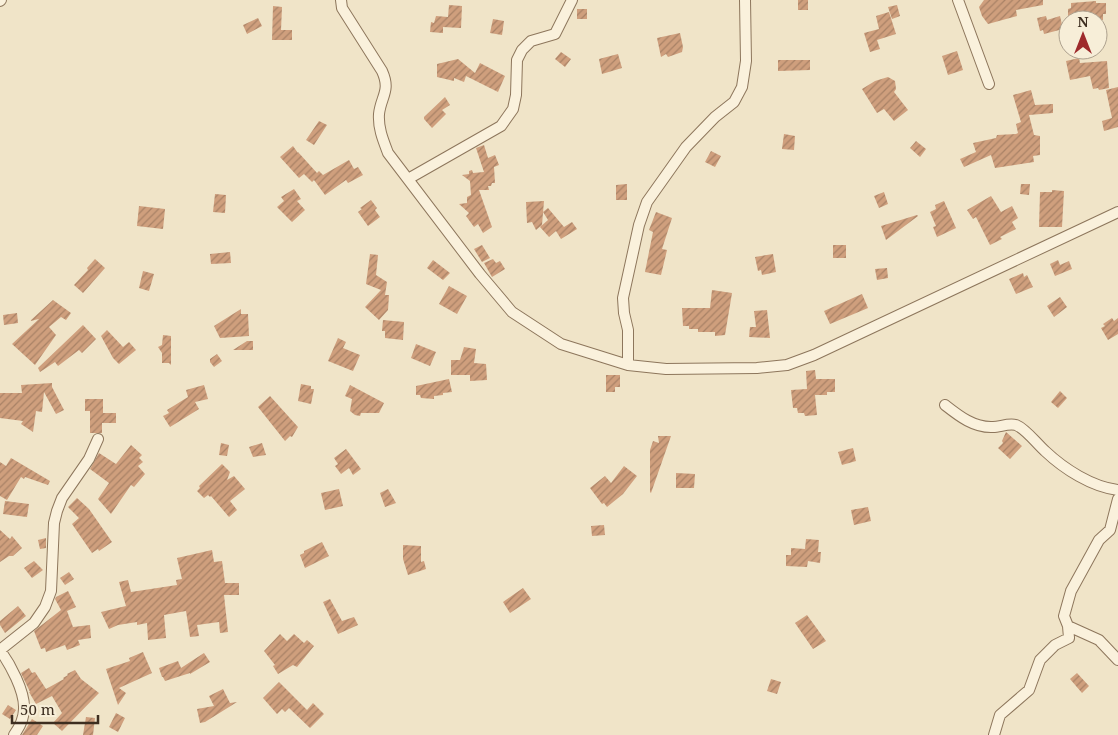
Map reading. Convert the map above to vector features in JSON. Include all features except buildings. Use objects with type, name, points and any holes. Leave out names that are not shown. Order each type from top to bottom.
[{"type":"street","points":[[341,0],[342,8],[386,80],[387,89],[379,114],[381,136],[388,153],[480,274],[512,312],[561,344],[628,365],[666,369],[758,368],[787,365],[814,355],[1118,212]]},
{"type":"street","points":[[408,180],[501,126],[513,109],[516,95],[517,60],[522,50],[531,41],[555,34],[572,0]]},
{"type":"street","points":[[628,365],[628,330],[623,298],[639,225],[647,202],[686,147],[715,117],[734,102],[742,87],[746,61],[745,0]]},
{"type":"street","points":[[958,0],[989,84]]},
{"type":"street","points":[[945,405],[961,417],[978,425],[992,427],[1014,425],[1021,428],[1050,456],[1083,478],[1105,489],[1118,490]]},
{"type":"street","points":[[14,735],[25,707],[10,665],[0,650],[34,623],[44,607],[51,590],[54,523],[62,498],[89,459],[98,439]]},
{"type":"street","points":[[994,735],[1000,715],[1029,690],[1040,660],[1055,645],[1069,638],[1068,626],[1064,616],[1071,591],[1099,540],[1110,530],[1118,499]]},
{"type":"street","points":[[1068,626],[1099,640],[1118,660]]}]
